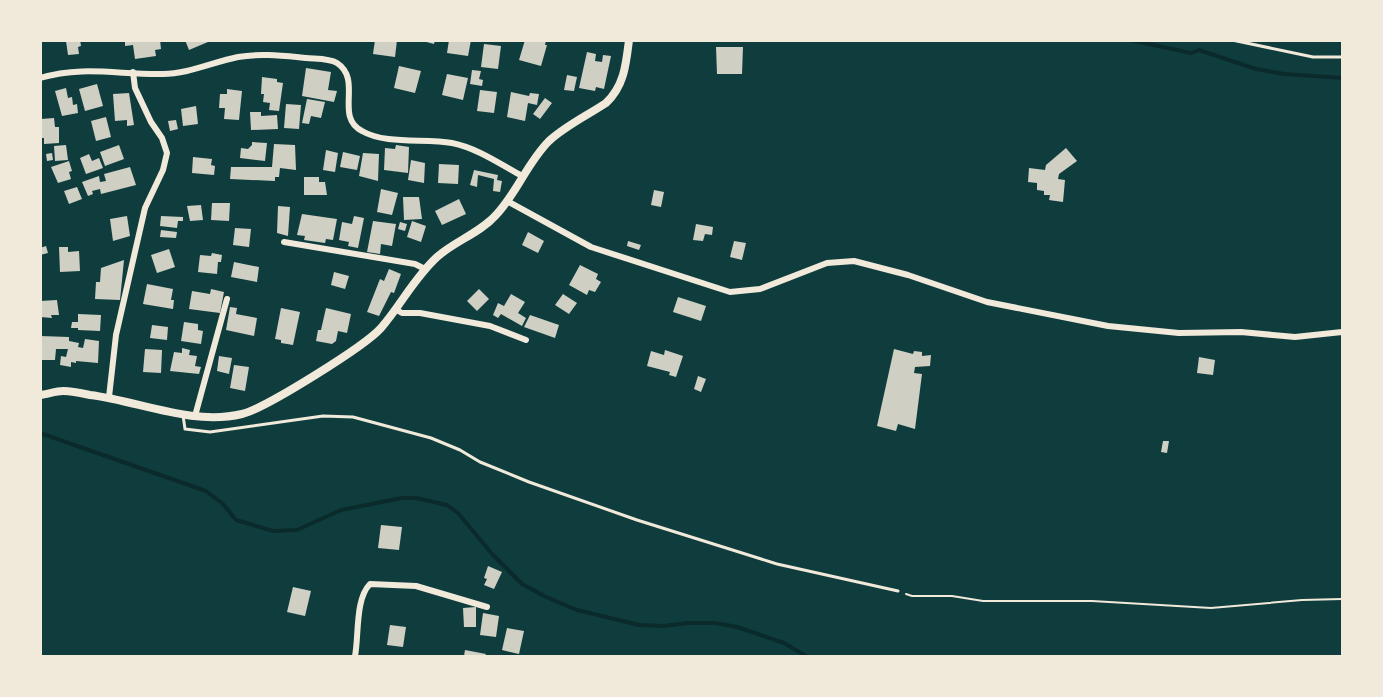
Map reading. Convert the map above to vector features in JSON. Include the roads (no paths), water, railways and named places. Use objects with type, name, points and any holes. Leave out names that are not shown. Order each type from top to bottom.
[{"type":"main road","points":[[40,395],[63,391],[109,397],[195,416],[240,415],[255,410],[352,351],[379,329],[425,268],[440,254],[495,216],[550,140],[614,96],[621,85],[626,69],[629,40]]},
{"type":"street","points":[[40,78],[52,74],[89,70],[164,74],[241,57],[268,55],[329,60],[339,64],[346,74],[351,86],[348,115],[355,127],[363,132],[395,139],[451,143],[468,147],[522,176]]},
{"type":"street","points":[[109,397],[116,335],[145,208],[163,170],[167,153],[162,138],[151,122],[135,88],[133,72]]},
{"type":"street","points":[[507,201],[591,247],[730,292],[760,289],[827,263],[854,261],[908,275],[987,302],[1108,326],[1179,333],[1241,332],[1295,337],[1342,332]]},
{"type":"street","points":[[284,242],[415,264],[425,268]]},
{"type":"street","points":[[195,416],[226,299]]},
{"type":"street","points":[[394,309],[402,313],[420,313],[490,326],[526,340]]},
{"type":"street","points":[[355,657],[361,601],[370,584],[416,586],[487,607]]},
{"type":"lane","points":[[1232,40],[1313,57],[1342,57]]},
{"type":"lane","points":[[183,414],[185,429],[210,432],[323,416],[353,417],[431,438],[460,450],[480,462],[529,482],[658,527],[777,564],[898,591]]},
{"type":"waterway","points":[[1130,40],[1191,53],[1199,50],[1256,69],[1284,74],[1342,78]]},
{"type":"waterway","points":[[40,433],[206,491],[223,504],[236,520],[273,531],[297,530],[341,510],[402,498],[416,498],[447,505],[458,513],[493,555],[522,584],[546,597],[577,610],[639,625],[715,623],[737,627],[784,643],[806,656]]}]
